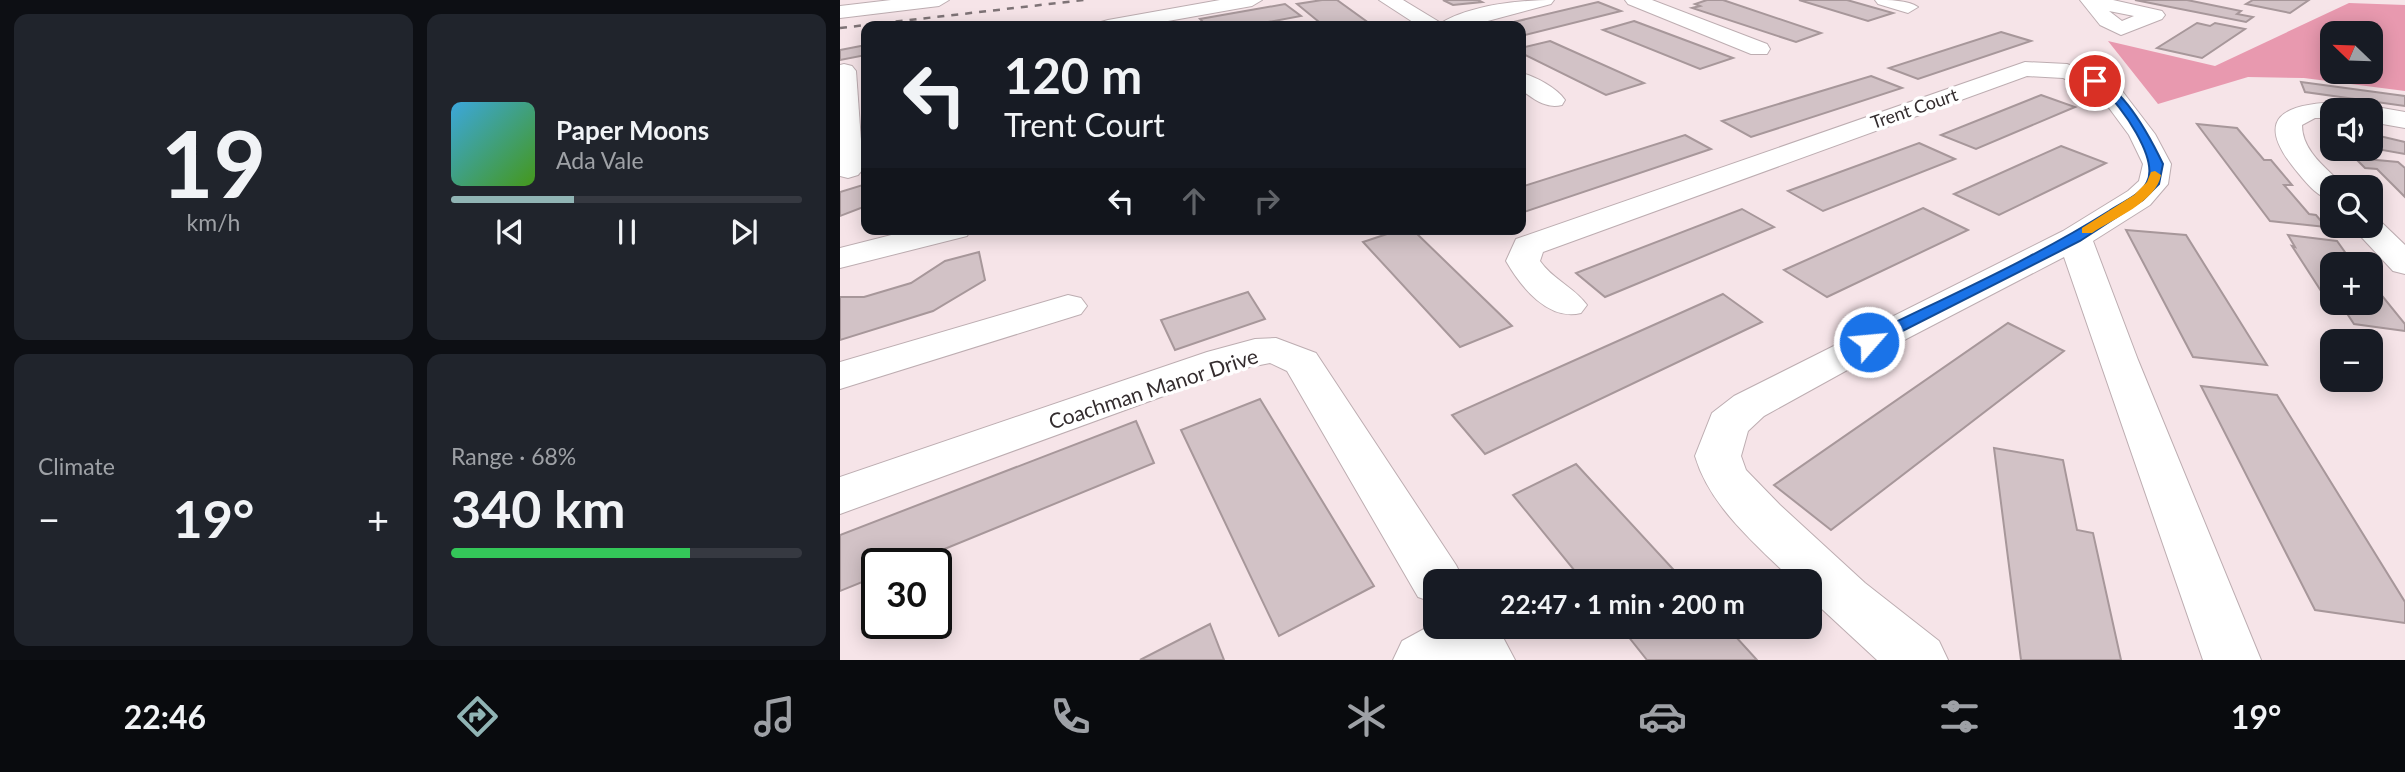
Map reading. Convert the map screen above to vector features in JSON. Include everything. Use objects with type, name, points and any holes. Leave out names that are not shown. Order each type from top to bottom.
[{"type":"street","points":[[840,12],[938,0]]},
{"type":"street","points":[[1157,21],[1252,0]]},
{"type":"street","points":[[1389,0],[1425,21]]},
{"type":"street","points":[[1635,0],[1759,49]]},
{"type":"street","points":[[1885,0],[1908,7]]},
{"type":"street","points":[[2091,0],[2155,15],[2126,29],[2113,25],[2091,0]]},
{"type":"street","points":[[1465,21],[1532,1]]},
{"type":"street","name":"Trent Court","points":[[1569,305],[1533,277],[1523,261],[1528,247],[2025,69],[2067,71],[2107,88],[2142,134],[2157,164],[2153,184],[2138,198],[2076,238],[1749,406],[1728,424],[1718,456],[1725,478],[1762,519],[1846,599],[1919,660]]},
{"type":"street","points":[[850,70],[852,168]]},
{"type":"street","points":[[1526,83],[1553,100]]},
{"type":"street","points":[[2320,111],[2291,116],[2286,124],[2286,136],[2320,177]]},
{"type":"street","points":[[2383,116],[2405,120]]},
{"type":"street","points":[[840,258],[931,235]]},
{"type":"street","points":[[2076,238],[2118,360],[2232,660]]},
{"type":"street","points":[[2381,238],[2401,256]]},
{"type":"street","points":[[840,376],[1068,306]]},
{"type":"street","name":"Coachman Manor Drive","points":[[840,496],[1221,360],[1255,351],[1276,350],[1302,362],[1430,569]]},
{"type":"shaded area","points":[[2349,3],[2405,5],[2405,91],[2351,84],[2384,84],[2384,21],[2320,21],[2320,80],[2248,77],[2158,104],[2108,41],[2215,66]]},
{"type":"building","points":[[1337,0],[1366,21],[1318,21],[1297,4]]},
{"type":"building","points":[[1443,0],[1478,0],[1482,2],[1453,5]]},
{"type":"building","points":[[1707,0],[1723,0],[1821,33],[1796,42],[1692,8],[1700,6],[1695,4]]},
{"type":"building","points":[[1799,0],[1847,0],[1893,13],[1868,21]]},
{"type":"building","points":[[2135,0],[2187,0],[2241,11],[2237,14],[2253,17],[2246,22]]},
{"type":"building","points":[[2253,0],[2309,0],[2290,13],[2246,4]]},
{"type":"building","points":[[1598,2],[1621,11],[1526,35],[1526,21],[1518,21]]},
{"type":"building","points":[[1285,4],[1301,16],[1274,21],[1200,19]]},
{"type":"building","points":[[1634,21],[1733,58],[1700,69],[1603,30]]},
{"type":"building","points":[[2197,23],[2210,26],[2215,23],[2245,29],[2202,58],[2157,48]]},
{"type":"building","points":[[2001,32],[2031,41],[1918,79],[1889,68]]},
{"type":"building","points":[[1550,41],[1644,83],[1606,95],[1526,55],[1526,47]]},
{"type":"building","points":[[861,46],[861,56],[840,60],[840,50]]},
{"type":"building","points":[[1871,76],[1902,88],[1751,137],[1722,121]]},
{"type":"building","points":[[2301,82],[2405,96],[2405,106],[2383,103],[2383,98],[2348,98],[2305,92]]},
{"type":"building","points":[[2041,95],[2075,107],[1976,149],[1941,135]]},
{"type":"building","points":[[2197,124],[2237,128],[2264,160],[2271,160],[2292,185],[2284,185],[2309,214],[2316,215],[2320,220],[2320,226],[2270,221]]},
{"type":"building","points":[[1685,135],[1711,149],[1526,211],[1526,185]]},
{"type":"building","points":[[2383,137],[2405,142],[2405,154],[2383,150]]},
{"type":"building","points":[[1919,143],[1955,159],[1823,211],[1788,191]]},
{"type":"building","points":[[2061,146],[2106,163],[1999,215],[1954,194]]},
{"type":"building","points":[[2358,161],[2398,162],[2405,168],[2405,197],[2377,169],[2365,168]]},
{"type":"building","points":[[861,186],[861,208],[840,216],[840,192]]},
{"type":"building","points":[[1923,208],[1968,230],[1827,297],[1784,270]]},
{"type":"building","points":[[1742,209],[1774,227],[1605,297],[1576,273]]},
{"type":"building","points":[[2126,230],[2186,235],[2267,365],[2193,357]]},
{"type":"building","points":[[1384,235],[1418,235],[1512,326],[1460,347],[1363,242]]},
{"type":"building","points":[[2288,235],[2337,241],[2345,252],[2320,252],[2320,289],[2292,246],[2295,247]]},
{"type":"building","points":[[979,252],[985,280],[933,311],[840,340],[840,297],[864,297],[911,283],[945,261]]},
{"type":"building","points":[[1248,292],[1265,319],[1175,350],[1161,320]]},
{"type":"building","points":[[1723,294],[1762,322],[1485,454],[1452,415]]},
{"type":"building","points":[[2383,297],[2405,324],[2405,331],[2354,324],[2348,315],[2383,315]]},
{"type":"building","points":[[2008,323],[2064,351],[1831,530],[1774,485]]},
{"type":"building","points":[[2201,386],[2277,395],[2405,602],[2405,623],[2315,610]]},
{"type":"building","points":[[1260,399],[1374,586],[1279,636],[1181,430]]},
{"type":"building","points":[[1136,421],[1154,463],[947,548],[861,548],[861,582],[840,591],[840,535]]},
{"type":"building","points":[[1994,448],[2063,460],[2077,530],[2093,533],[2121,660],[2021,660]]},
{"type":"building","points":[[1576,464],[1673,569],[1573,569],[1513,495]]},
{"type":"building","points":[[1210,624],[1224,660],[1140,660]]},
{"type":"building","points":[[1630,639],[1738,639],[1757,660],[1647,660]]},
{"type":"railway","points":[[901,21],[1084,0]]},
{"type":"railway","points":[[840,28],[861,26]]},
{"type":"slow traffic","points":[[2087,230],[2138,198],[2153,184],[2155,175]]},
{"type":"route","points":[[1869,342],[2076,238],[2138,198],[2153,184],[2157,164],[2142,134],[2107,88],[2095,81]]}]
